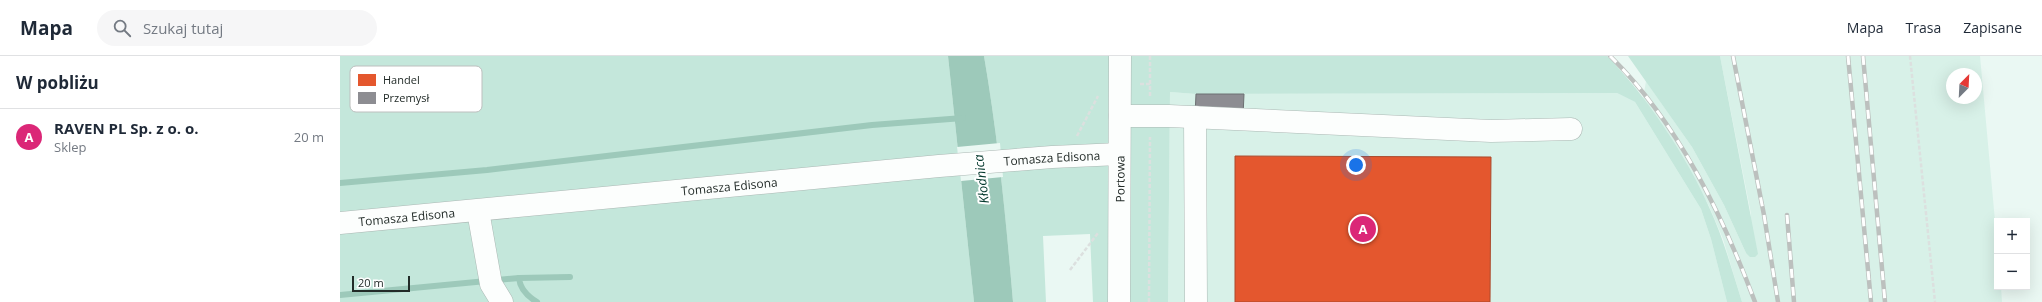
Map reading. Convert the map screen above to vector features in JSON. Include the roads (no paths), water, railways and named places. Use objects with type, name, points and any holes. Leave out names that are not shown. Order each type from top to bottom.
[{"type":"street","name":"Portowa","points":[[1119,302],[1120,56]]},
{"type":"street","points":[[1120,116],[1195,117],[1491,131],[1571,129]]},
{"type":"street","points":[[1195,117],[1196,302]]},
{"type":"street","name":"Tomasza Edisona","points":[[340,223],[939,166],[1119,154]]},
{"type":"street","points":[[478,211],[490,278],[502,302]]},
{"type":"water","name":"Kłodnica","points":[[948,56],[984,56],[1001,179],[1013,302],[974,302]]},
{"type":"waterway","points":[[340,183],[487,170],[872,125],[963,118]]},
{"type":"waterway","points":[[537,302],[525,292],[521,286],[519,278],[570,277]]},
{"type":"waterway","points":[[340,295],[519,278]]},
{"type":"railway","points":[[1610,56],[1657,110],[1696,171],[1728,236],[1755,302]]},
{"type":"railway","points":[[1733,56],[1764,215],[1778,302]]},
{"type":"railway","points":[[1848,56],[1871,302]]},
{"type":"railway","points":[[1863,56],[1885,302]]},
{"type":"railway","points":[[1787,215],[1794,302]]},
{"type":"place","name":"RAVEN PL Sp. z o. o.","points":[[1363,229]]}]
